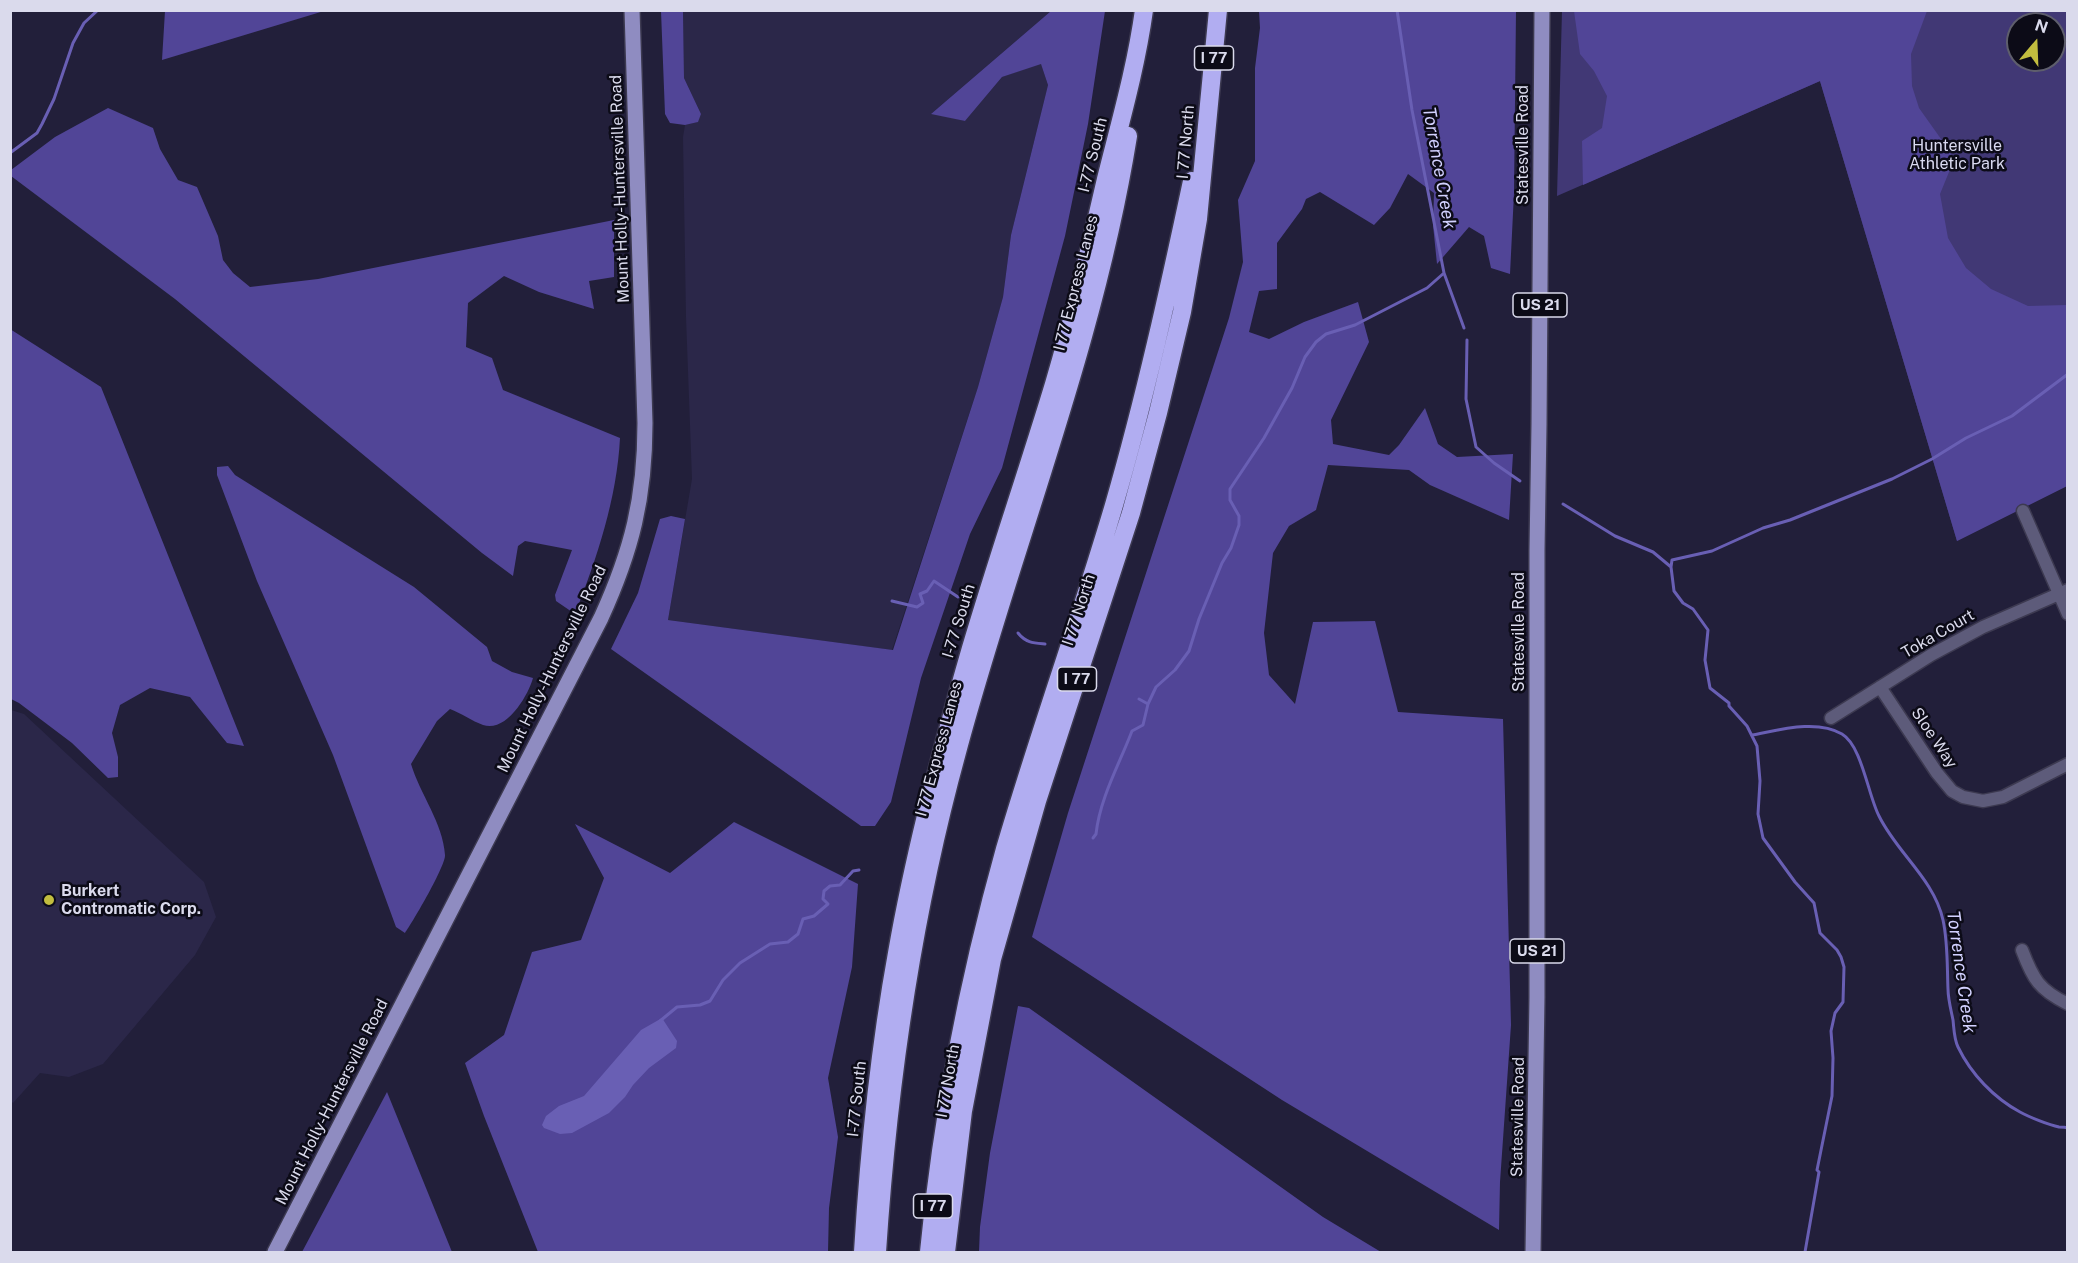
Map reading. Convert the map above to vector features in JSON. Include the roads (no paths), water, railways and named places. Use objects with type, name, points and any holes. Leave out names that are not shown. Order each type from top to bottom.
[{"type":"highway","name":"I-77 South","points":[[862,1252],[869,1160],[881,1056],[897,953],[919,850],[965,668],[1073,315],[1137,57],[1144,10]]},
{"type":"highway","name":"I 77 North","points":[[946,1252],[963,1111],[981,1009],[997,939],[1037,801],[1131,513],[1171,363],[1198,219],[1218,10]]},
{"type":"highway","name":"I 77 Express Lanes","points":[[877,1252],[884,1162],[903,1007],[932,853],[971,702],[1068,390],[1097,288],[1120,186],[1137,57]]},
{"type":"highway","name":"I 77","points":[[929,1252],[939,1160],[958,1047],[988,915],[1035,752],[1127,459],[1153,358],[1208,106]]},
{"type":"highway","points":[[920,1252],[939,1160]]},
{"type":"highway","points":[[884,1162],[885,1252]]},
{"type":"main road","name":"Mount Holly-Huntersville Road","points":[[275,1252],[601,618],[617,581],[632,536],[641,494],[645,423],[632,10]]},
{"type":"main road","name":"Statesville Road","points":[[1533,1252],[1537,997],[1536,580],[1542,10]]},
{"type":"street","points":[[2023,511],[2063,592],[2067,614]]},
{"type":"street","name":"Toka Court","points":[[1831,718],[1931,655],[1983,627],[2063,592]]},
{"type":"street","name":"Sloe Way","points":[[1880,687],[1937,773],[1952,791],[1963,797],[1983,801],[2002,797],[2067,764]]},
{"type":"street","points":[[2022,950],[2031,975],[2040,986],[2053,997],[2067,1004]]},
{"type":"waterway","points":[[10,153],[37,133],[54,99],[73,43],[84,23],[98,10]]},
{"type":"waterway","name":"Torrence Creek","points":[[1397,10],[1412,110],[1444,273],[1464,328]]},
{"type":"waterway","points":[[1093,838],[1096,834],[1101,808],[1132,731],[1143,725],[1148,704],[1156,687],[1175,670],[1189,651],[1199,619],[1222,563],[1231,548],[1239,525],[1239,516],[1230,500],[1230,489],[1264,438],[1292,388],[1305,357],[1316,342],[1326,334],[1355,325],[1427,288],[1444,273]]},
{"type":"waterway","name":"Torrence Creek","points":[[1467,340],[1466,399],[1476,447],[1520,481]]},
{"type":"waterway","points":[[1671,567],[1672,560],[1712,551],[1763,528],[1790,520],[1892,479],[1932,459],[1966,438],[2012,416],[2068,374]]},
{"type":"waterway","points":[[1563,504],[1615,536],[1653,552],[1671,567],[1674,591],[1683,603],[1693,609],[1708,630],[1705,660],[1710,688],[1729,703],[1729,706],[1747,726],[1757,746],[1760,781],[1758,814],[1763,838],[1795,882],[1814,903],[1820,933],[1841,957],[1844,967],[1843,1002],[1835,1013],[1831,1031],[1832,1096],[1817,1170],[1819,1172],[1805,1252]]},
{"type":"waterway","points":[[892,601],[917,607],[923,603],[920,594],[927,591],[934,581],[958,597]]},
{"type":"waterway","points":[[1018,633],[1027,641],[1045,644]]},
{"type":"waterway","points":[[1139,699],[1148,704]]},
{"type":"waterway","name":"Torrence Creek","points":[[1752,735],[1810,726],[1832,730],[1849,740],[1860,760],[1879,816],[1895,842],[1924,879],[1938,905],[1946,937],[1948,993],[1955,1037],[1963,1057],[1984,1084],[2001,1100],[2039,1121],[2068,1128]]},
{"type":"waterway","points":[[660,1021],[677,1007],[700,1005],[710,1001],[723,980],[740,963],[770,944],[788,942],[798,934],[803,919],[814,916],[828,904],[823,899],[824,891],[830,886],[840,885],[853,871],[859,870]]},
{"type":"place","name":"Burkert Contromatic Corp.","points":[[49,900]]},
{"type":"park label","name":"Huntersville Athletic Park","points":[[1957,155]]}]
